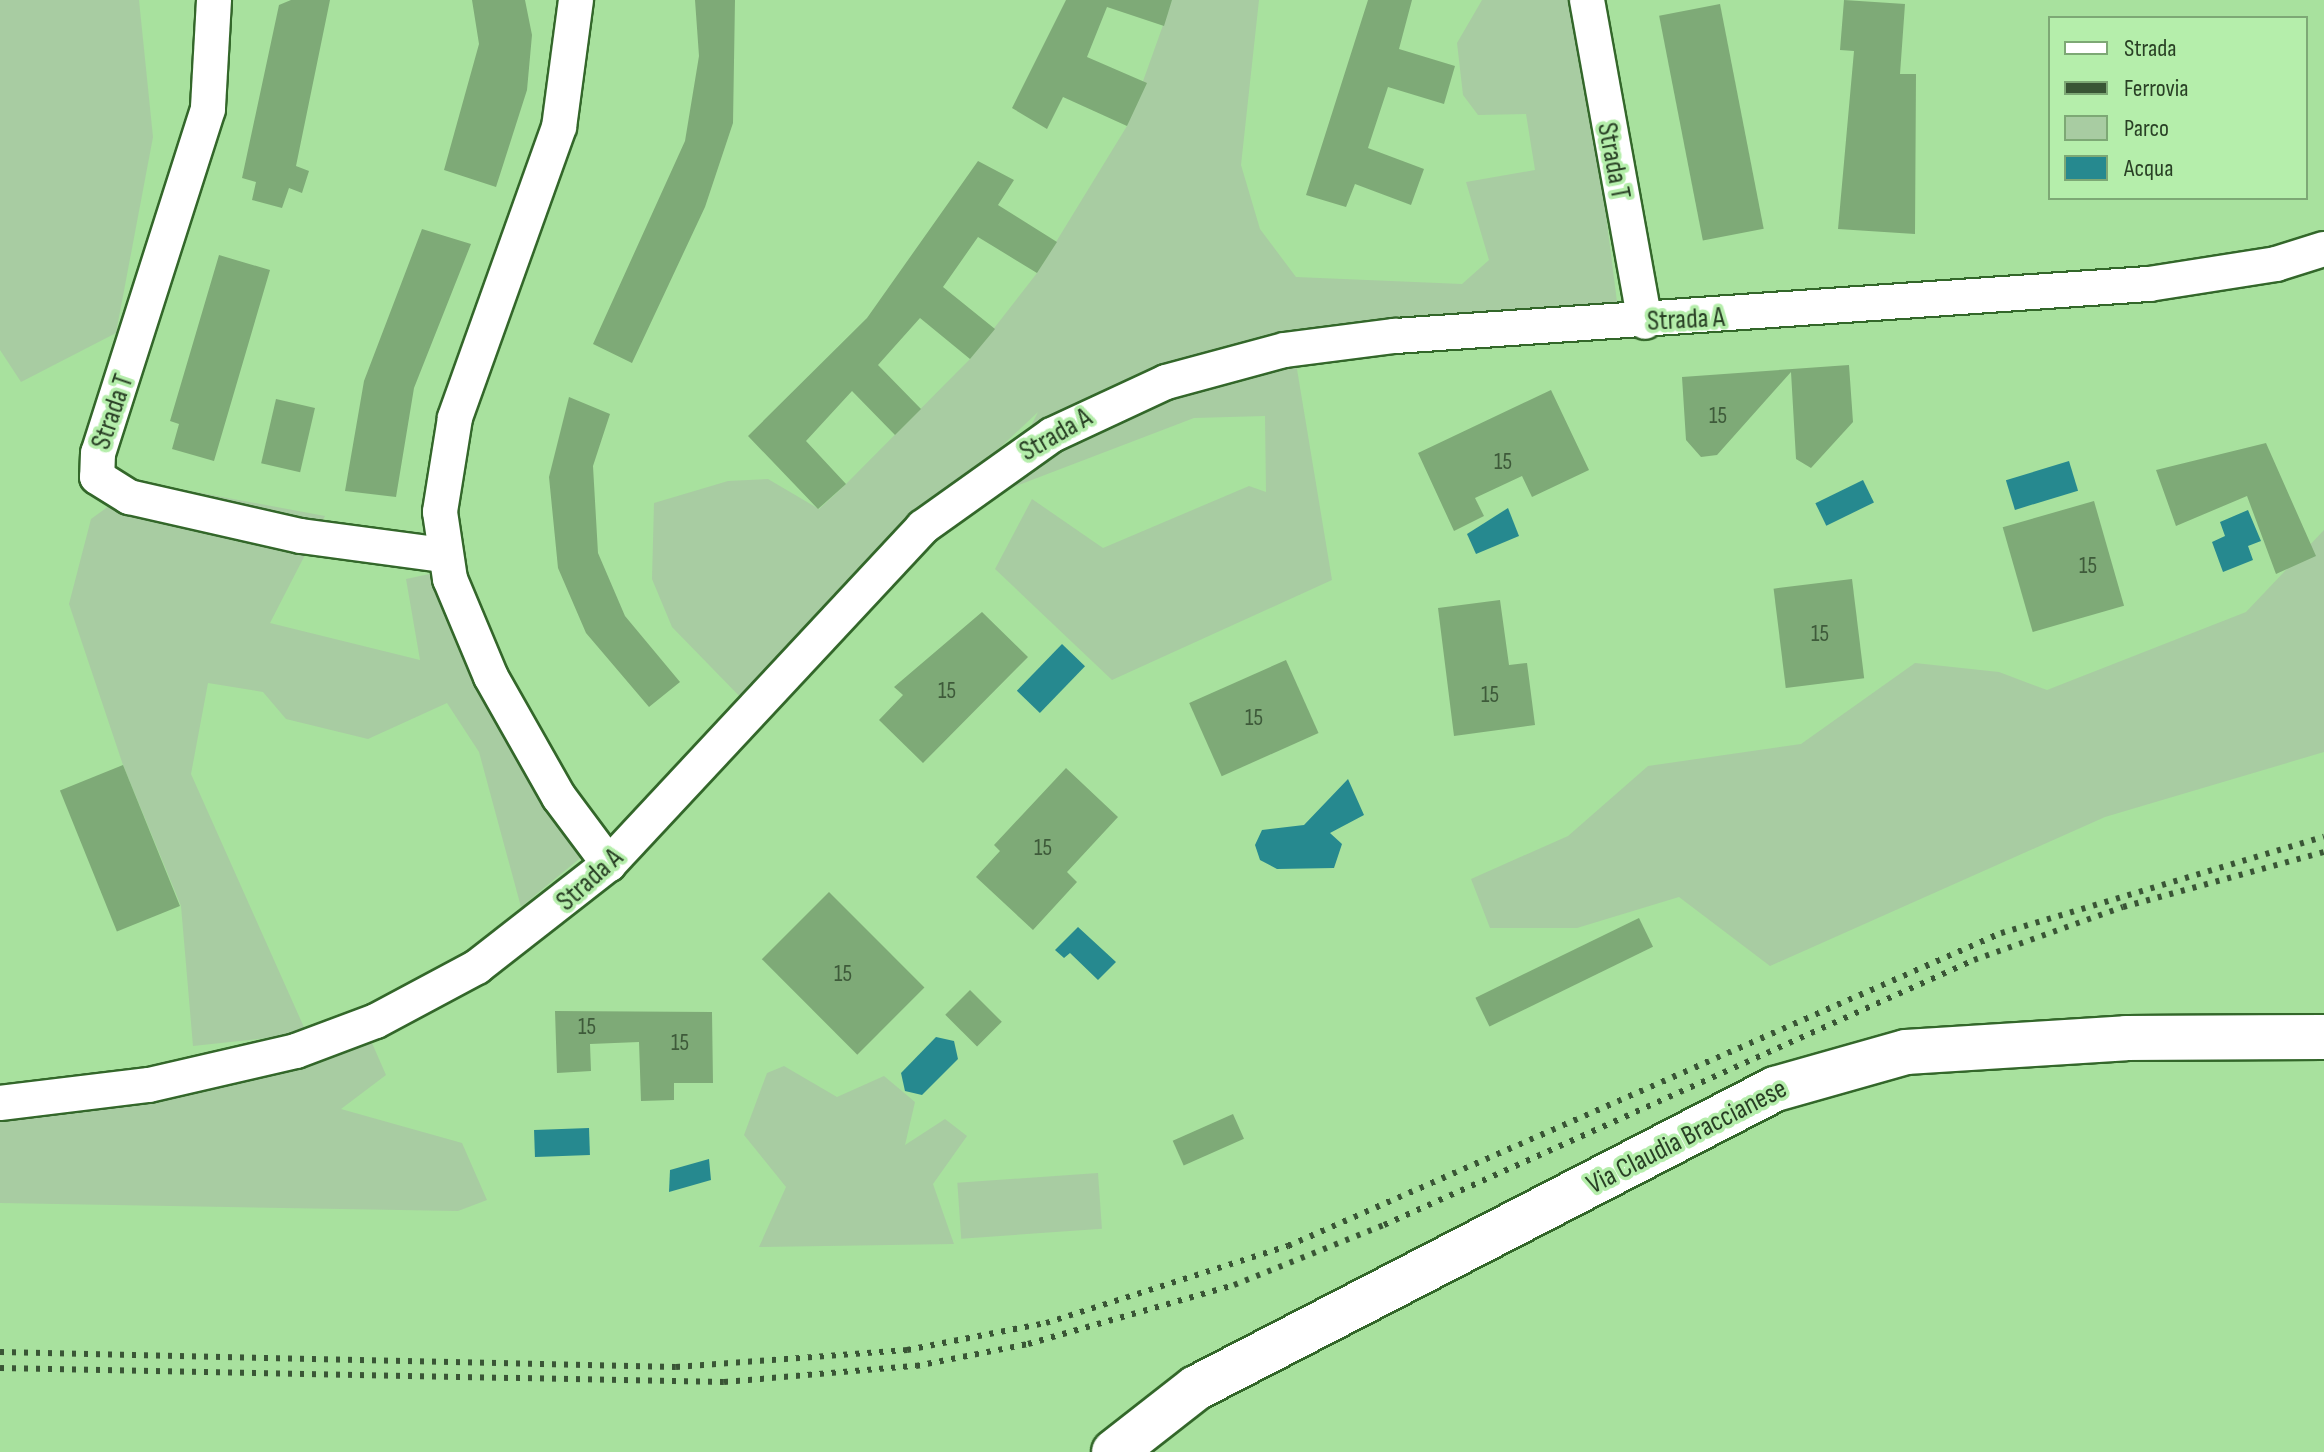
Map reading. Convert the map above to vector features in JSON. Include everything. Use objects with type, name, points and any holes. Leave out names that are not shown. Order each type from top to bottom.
[{"type":"main road","name":"Via Claudia Braccianese","points":[[1114,1452],[1196,1388],[1775,1089],[1937,1049],[2126,1038],[2324,1037]]},
{"type":"street","name":"Strada T","points":[[214,0],[205,118],[98,453],[97,477],[114,492],[272,529],[444,555]]},
{"type":"street","points":[[576,0],[559,127],[448,445],[441,499],[444,555],[524,740],[609,864]]},
{"type":"street","name":"Strada T","points":[[1587,0],[1645,322]]},
{"type":"street","name":"Strada A","points":[[0,1103],[149,1085],[335,1037],[487,960],[609,864],[901,546],[999,469],[1080,420],[1166,382],[1285,350],[2163,283],[2324,249]]},
{"type":"green space","points":[[0,0],[139,0],[153,137],[116,333],[21,382],[0,350]]},
{"type":"green space","points":[[1172,0],[1259,0],[1241,165],[1260,229],[1296,277],[1462,284],[1489,260],[1466,182],[1535,170],[1526,114],[1478,115],[1463,95],[1457,43],[1482,0],[1579,0],[1618,310],[1292,339],[1332,580],[1112,680],[995,569],[1032,499],[1103,548],[1249,486],[1266,492],[1265,416],[1194,418],[998,493],[1038,412],[812,624],[748,705],[672,627],[652,579],[654,503],[728,481],[768,479],[819,509],[846,484],[970,359],[1037,273],[1127,126]]},
{"type":"green space","points":[[142,482],[325,516],[270,623],[420,660],[406,579],[434,573],[590,850],[521,907],[479,752],[447,703],[368,739],[286,719],[263,692],[208,683],[191,774],[307,1034],[193,1046],[181,906],[123,765],[69,604],[91,519]]},
{"type":"green space","points":[[2324,530],[2324,752],[2105,817],[1770,966],[1679,897],[1577,928],[1490,928],[1471,879],[1568,836],[1648,766],[1801,744],[1915,663],[1999,672],[2047,690],[2246,612]]},
{"type":"green space","points":[[372,1043],[386,1075],[341,1109],[462,1143],[487,1200],[458,1211],[0,1203],[0,1109]]},
{"type":"green space","points":[[784,1066],[837,1097],[884,1076],[915,1102],[905,1145],[945,1119],[967,1136],[933,1184],[954,1244],[759,1247],[786,1187],[744,1135],[767,1073]]},
{"type":"green space","points":[[1098,1173],[1102,1229],[961,1239],[957,1183]]},
{"type":"water","points":[[2069,461],[2078,491],[2015,510],[2006,480]]},
{"type":"water","points":[[1863,480],[1874,502],[1826,526],[1815,503]]},
{"type":"water","points":[[1508,508],[1519,536],[1476,554],[1467,534]]},
{"type":"water","points":[[2248,510],[2261,541],[2248,546],[2253,560],[2223,572],[2212,542],[2225,536],[2220,522]]},
{"type":"water","points":[[1062,644],[1085,666],[1040,713],[1017,691]]},
{"type":"water","points":[[1348,779],[1364,815],[1330,833],[1342,844],[1334,868],[1277,869],[1260,860],[1255,845],[1262,830],[1304,825]]},
{"type":"water","points":[[1078,927],[1116,962],[1098,980],[1070,953],[1064,958],[1055,950]]},
{"type":"water","points":[[936,1037],[954,1041],[958,1059],[922,1095],[905,1091],[901,1073]]},
{"type":"water","points":[[589,1128],[590,1155],[535,1157],[534,1130]]},
{"type":"water","points":[[709,1159],[711,1180],[669,1192],[670,1170]]},
{"type":"building","points":[[291,0],[330,0],[296,166],[309,171],[302,193],[289,188],[282,208],[252,200],[256,182],[242,178],[279,5]]},
{"type":"building","points":[[472,0],[525,0],[532,35],[527,90],[496,187],[444,170],[479,44]]},
{"type":"building","points":[[695,0],[735,0],[733,123],[705,207],[632,363],[593,344],[685,141],[699,56]]},
{"type":"building","points":[[1066,0],[1172,0],[1164,26],[1107,7],[1087,57],[1147,83],[1127,126],[1063,97],[1047,129],[1012,108]]},
{"type":"building","points":[[1368,0],[1412,0],[1399,49],[1455,66],[1444,104],[1388,87],[1368,148],[1424,169],[1411,205],[1355,184],[1346,207],[1306,195]]},
{"type":"building","points":[[1844,0],[1905,4],[1900,74],[1916,74],[1915,234],[1838,229],[1854,51],[1840,50]]},
{"type":"building","points":[[1720,4],[1764,229],[1703,241],[1659,16]]},
{"type":"building","points":[[978,161],[1014,180],[998,205],[1057,242],[1037,273],[978,237],[943,287],[995,329],[970,359],[920,318],[878,365],[921,409],[895,435],[852,391],[806,441],[846,484],[818,509],[748,436],[867,318]]},
{"type":"building","points":[[422,229],[471,244],[414,388],[396,497],[345,491],[364,381]]},
{"type":"building","points":[[219,255],[270,270],[214,461],[172,449],[179,424],[170,421]]},
{"type":"building","points":[[1849,365],[1853,422],[1811,468],[1796,459],[1791,372],[1717,455],[1701,457],[1686,440],[1682,377]]},
{"type":"building","points":[[1551,390],[1589,470],[1532,497],[1522,476],[1475,498],[1484,516],[1454,531],[1418,453]]},
{"type":"building","points":[[569,397],[610,414],[593,466],[598,553],[625,616],[680,682],[649,707],[586,633],[558,568],[549,477]]},
{"type":"building","points":[[276,399],[315,408],[300,472],[261,463]]},
{"type":"building","points":[[2266,443],[2316,556],[2276,574],[2247,496],[2176,526],[2156,470]]},
{"type":"building","points":[[2094,501],[2124,606],[2033,632],[2003,527]]},
{"type":"building","points":[[1852,579],[1864,678],[1786,688],[1774,589]]},
{"type":"building","points":[[1500,600],[1509,665],[1527,663],[1535,725],[1454,736],[1438,608]]},
{"type":"building","points":[[982,612],[1028,657],[923,763],[879,720],[903,695],[894,687]]},
{"type":"building","points":[[1286,660],[1319,733],[1222,776],[1189,703]]},
{"type":"building","points":[[123,765],[180,906],[117,931],[60,790]]},
{"type":"building","points":[[1066,768],[1118,817],[1067,872],[1077,882],[1033,930],[976,877],[1000,851],[994,845]]},
{"type":"building","points":[[829,892],[924,987],[857,1055],[762,959]]},
{"type":"building","points":[[1639,918],[1653,947],[1489,1027],[1475,998]]},
{"type":"building","points":[[970,990],[1002,1022],[977,1047],[945,1015]]},
{"type":"building","points":[[555,1011],[712,1012],[713,1083],[674,1083],[674,1100],[641,1101],[639,1042],[590,1044],[591,1071],[557,1073]]},
{"type":"building","points":[[1233,1114],[1244,1139],[1184,1166],[1173,1141]]},
{"type":"railway","points":[[0,1352],[676,1367],[907,1350],[1046,1323],[1288,1246],[2001,933],[2324,837]]},
{"type":"railway","points":[[0,1368],[724,1382],[916,1366],[1028,1344],[1234,1285],[1384,1225],[1974,960],[2123,907],[2324,852]]}]
